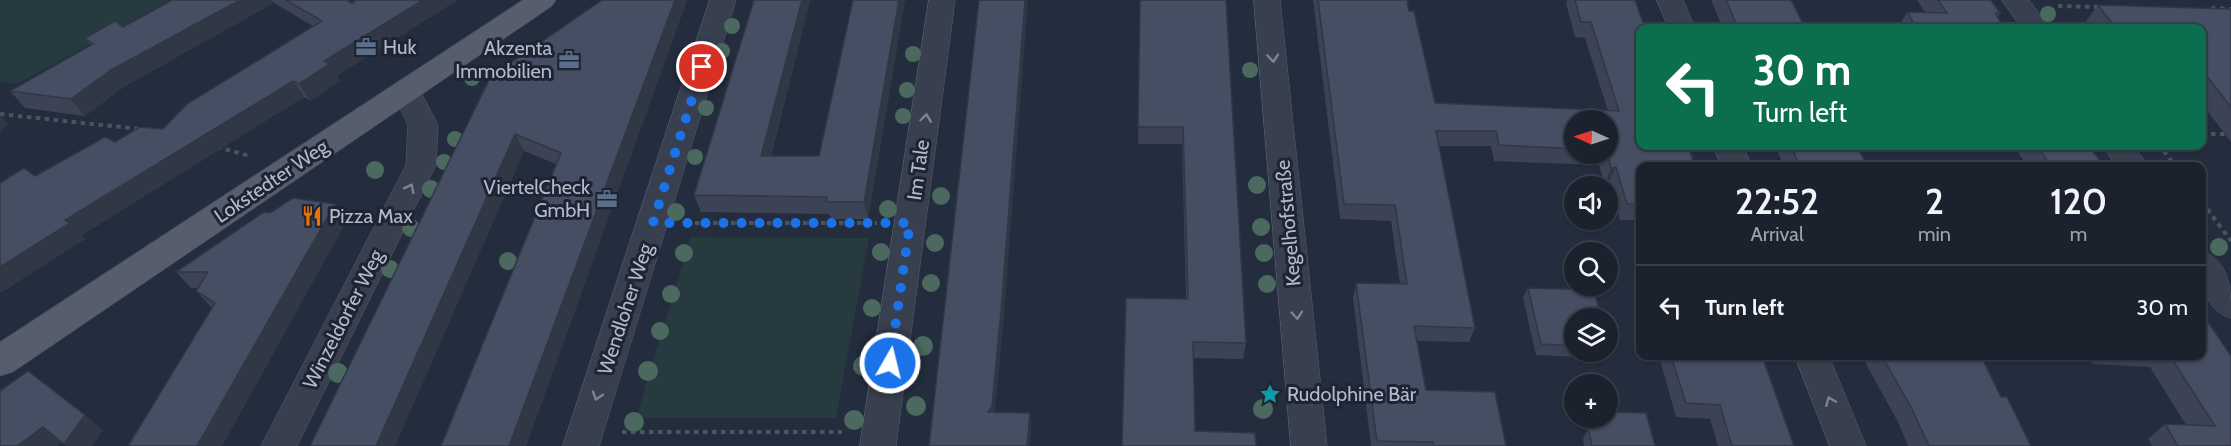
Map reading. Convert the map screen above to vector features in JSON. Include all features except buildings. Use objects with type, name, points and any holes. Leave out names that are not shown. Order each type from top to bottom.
[{"type":"main road","name":"Lokstedter Weg","points":[[0,361],[542,0]]},
{"type":"street","name":"Wendloher Weg","points":[[583,439],[723,0]]},
{"type":"street","name":"Im Tale","points":[[879,439],[942,0]]},
{"type":"street","name":"Kegelhofstraße","points":[[1267,0],[1309,446]]},
{"type":"street","points":[[1670,0],[1680,24]]},
{"type":"street","points":[[2015,0],[2033,24]]},
{"type":"street","name":"Winzeldorfer Weg","points":[[279,446],[421,165],[423,125],[406,90]]},
{"type":"street","points":[[2206,270],[2231,305]]},
{"type":"street","points":[[1814,360],[1848,446]]},
{"type":"path","points":[[2061,14],[2055,6],[2102,7]]},
{"type":"path","points":[[2208,8],[2231,9]]},
{"type":"path","points":[[0,114],[141,130]]},
{"type":"path","points":[[2206,134],[2225,134]]},
{"type":"path","points":[[211,146],[221,148]]},
{"type":"path","points":[[2162,150],[2172,162]]},
{"type":"path","points":[[2206,207],[2231,241]]},
{"type":"path","points":[[653,223],[910,223]]},
{"type":"path","points":[[583,439],[879,439]]},
{"type":"green space","points":[[0,0],[170,0],[17,84],[0,82]]},
{"type":"green space","points":[[691,237],[869,238],[836,418],[636,418]]},
{"type":"place","name":"Huk","points":[[366,47]]},
{"type":"place","name":"Akzenta Immobilien","points":[[569,60]]},
{"type":"place","name":"ViertelCheck GmbH","points":[[607,199]]},
{"type":"place","name":"Pizza Max","points":[[312,216]]},
{"type":"place","name":"Rudolphine Bär","points":[[1270,394]]},
{"type":"route","points":[[702,67],[653,223],[910,223],[890,363]]}]
